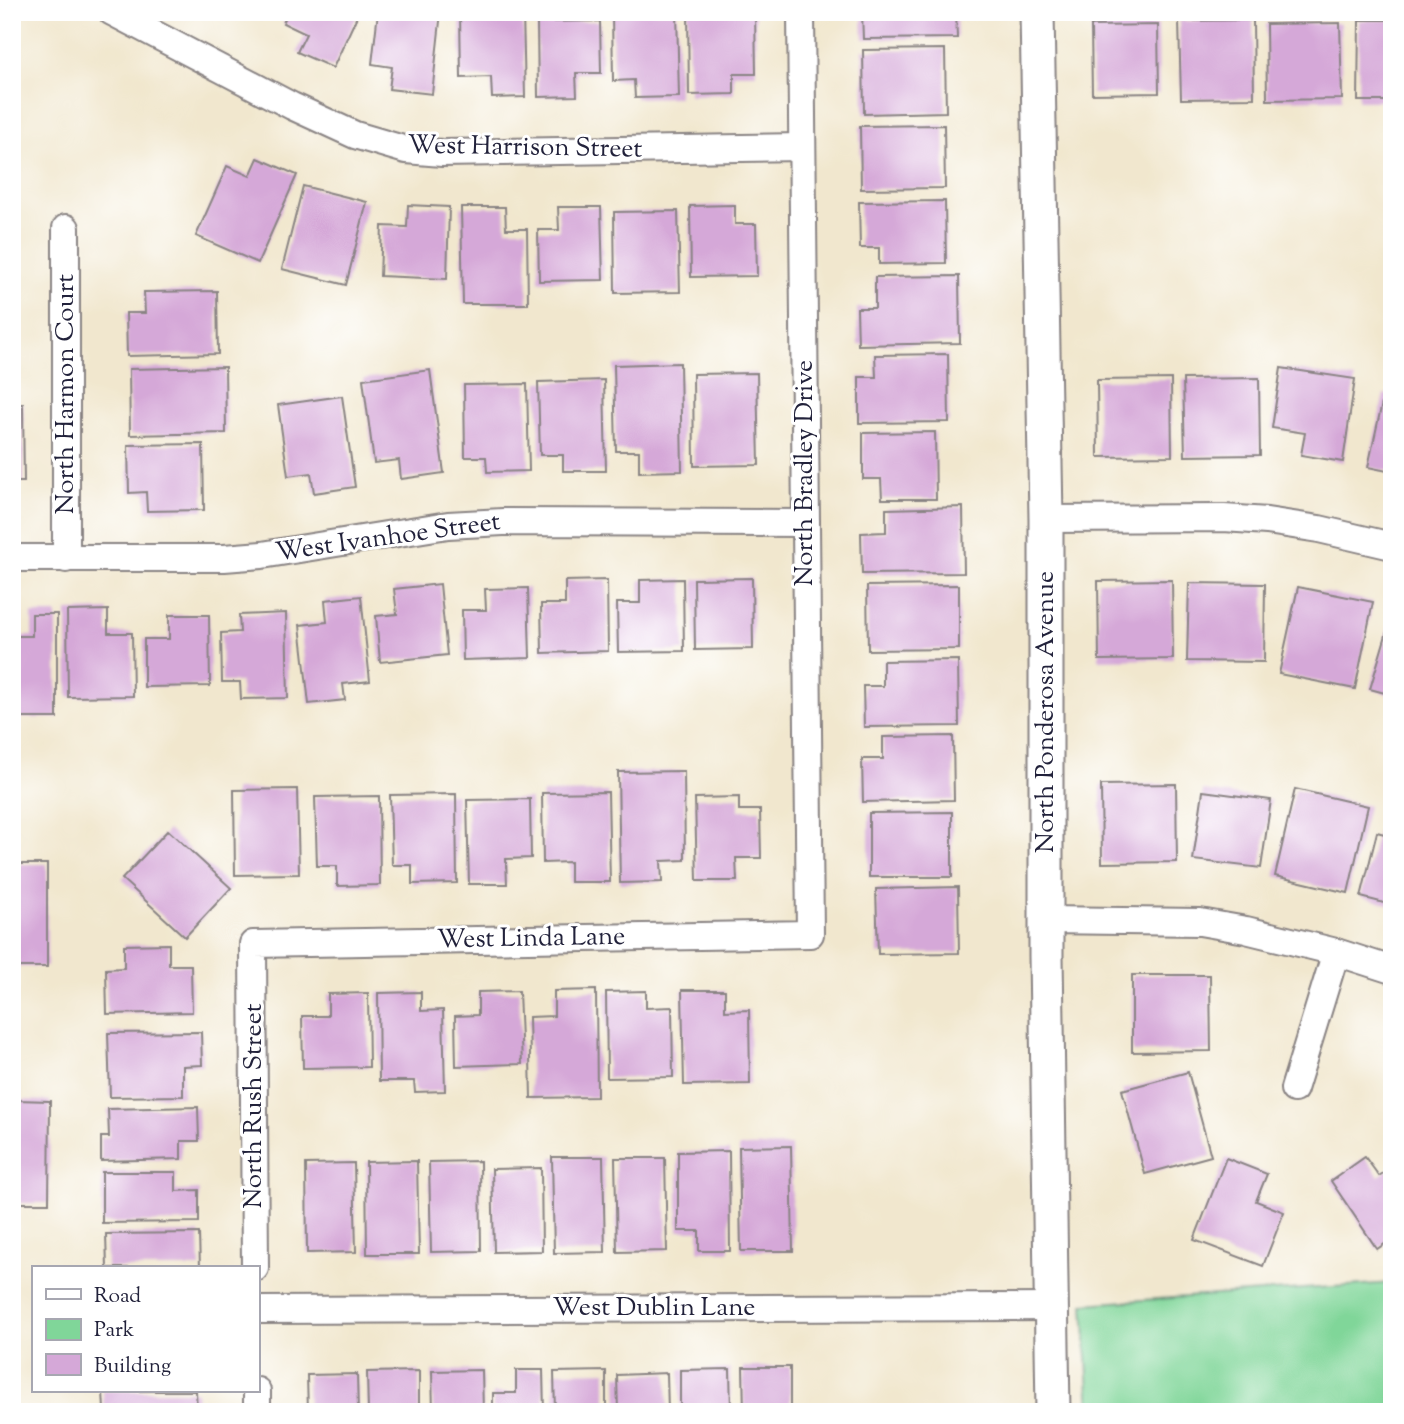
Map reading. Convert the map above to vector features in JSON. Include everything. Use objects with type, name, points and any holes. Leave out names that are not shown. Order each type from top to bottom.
[{"type":"street","name":"West Harrison Street","points":[[112,12],[355,135],[406,150],[442,153],[802,147]]},
{"type":"street","name":"North Bradley Drive","points":[[801,12],[810,934]]},
{"type":"street","name":"North Ponderosa Avenue","points":[[1037,12],[1046,519],[1045,920],[1053,1412]]},
{"type":"street","name":"North Harmon Court","points":[[66,229],[66,559]]},
{"type":"street","points":[[1046,519],[1267,520],[1392,546]]},
{"type":"street","name":"West Ivanhoe Street","points":[[12,558],[224,558],[262,555],[448,525],[503,522],[806,523]]},
{"type":"street","points":[[1045,920],[1200,922],[1336,952],[1392,970]]},
{"type":"street","name":"West Linda Lane","points":[[253,944],[810,934]]},
{"type":"street","name":"North Rush Street","points":[[253,944],[255,1266]]},
{"type":"street","points":[[1294,1089],[1336,952]]},
{"type":"street","name":"West Dublin Lane","points":[[259,1310],[1051,1307]]},
{"type":"street","points":[[257,1392],[257,1412]]},
{"type":"green space","points":[[1392,1283],[1392,1412],[1090,1412],[1084,1304]]},
{"type":"building","points":[[288,12],[359,12],[333,68],[297,52],[306,34],[283,23]]},
{"type":"building","points":[[378,12],[441,12],[432,94],[389,89],[392,67],[372,64]]},
{"type":"building","points":[[460,12],[523,12],[525,97],[492,98],[491,77],[461,78]]},
{"type":"building","points":[[612,12],[677,12],[679,97],[635,98],[634,80],[613,81]]},
{"type":"building","points":[[688,12],[755,12],[756,74],[734,74],[734,94],[689,95]]},
{"type":"building","points":[[862,12],[956,12],[957,38],[863,39]]},
{"type":"building","points":[[1253,20],[1254,98],[1181,99],[1179,21]]},
{"type":"building","points":[[1359,20],[1392,20],[1392,101],[1358,101]]},
{"type":"building","points":[[600,21],[601,73],[576,73],[577,96],[538,97],[537,22]]},
{"type":"building","points":[[1340,23],[1342,99],[1267,100],[1266,24]]},
{"type":"building","points":[[1158,25],[1159,93],[1092,94],[1091,26]]},
{"type":"building","points":[[945,49],[946,112],[864,114],[863,50]]},
{"type":"building","points":[[944,125],[945,188],[861,189],[860,126]]},
{"type":"building","points":[[258,158],[297,175],[258,263],[196,236],[227,166],[250,176]]},
{"type":"building","points":[[303,186],[367,202],[346,285],[282,269]]},
{"type":"building","points":[[945,201],[946,263],[879,264],[879,248],[860,248],[859,202]]},
{"type":"building","points":[[408,205],[449,207],[447,279],[380,276],[382,226],[407,227]]},
{"type":"building","points":[[735,205],[735,224],[756,224],[757,276],[691,277],[690,206]]},
{"type":"building","points":[[461,207],[505,207],[506,229],[527,229],[528,304],[463,304]]},
{"type":"building","points":[[558,207],[601,207],[603,280],[539,281],[538,230],[559,230]]},
{"type":"building","points":[[678,211],[680,292],[615,293],[614,212]]},
{"type":"building","points":[[959,276],[960,343],[858,345],[857,308],[875,308],[875,277]]},
{"type":"building","points":[[217,291],[218,354],[127,356],[126,313],[145,313],[144,292]]},
{"type":"building","points":[[12,322],[16,322],[16,365],[12,365]]},
{"type":"building","points":[[948,354],[949,422],[859,423],[859,377],[876,377],[875,355]]},
{"type":"building","points":[[680,363],[682,471],[639,472],[639,451],[616,451],[614,365]]},
{"type":"building","points":[[225,367],[226,433],[130,435],[129,369]]},
{"type":"building","points":[[1281,368],[1355,379],[1343,462],[1301,455],[1305,433],[1272,428]]},
{"type":"building","points":[[430,370],[444,473],[401,479],[399,460],[374,463],[363,379]]},
{"type":"building","points":[[757,373],[759,465],[694,466],[693,374]]},
{"type":"building","points":[[1259,378],[1260,455],[1185,456],[1183,379]]},
{"type":"building","points":[[1171,379],[1172,456],[1098,457],[1097,380]]},
{"type":"building","points":[[604,380],[606,471],[563,471],[563,455],[540,455],[538,382]]},
{"type":"building","points":[[527,384],[529,471],[487,472],[486,457],[465,457],[464,385]]},
{"type":"building","points":[[1384,394],[1392,396],[1392,472],[1368,467]]},
{"type":"building","points":[[342,396],[355,487],[314,493],[311,473],[288,476],[278,405]]},
{"type":"building","points":[[12,404],[23,404],[24,482],[12,482]]},
{"type":"building","points":[[935,432],[936,499],[882,499],[881,479],[863,479],[863,433]]},
{"type":"building","points":[[203,444],[204,510],[147,511],[146,492],[129,493],[128,445]]},
{"type":"building","points":[[963,507],[964,573],[862,574],[861,533],[886,532],[886,509]]},
{"type":"building","points":[[752,578],[753,649],[695,650],[694,579]]},
{"type":"building","points":[[683,579],[684,651],[618,652],[617,603],[640,603],[640,580]]},
{"type":"building","points":[[607,580],[608,651],[542,653],[541,604],[565,604],[565,581]]},
{"type":"building","points":[[1172,580],[1173,659],[1099,660],[1098,581]]},
{"type":"building","points":[[1189,583],[1265,584],[1264,662],[1187,661]]},
{"type":"building","points":[[440,584],[447,655],[380,662],[376,616],[397,614],[394,589]]},
{"type":"building","points":[[959,585],[959,649],[868,650],[867,586]]},
{"type":"building","points":[[1298,587],[1373,602],[1355,689],[1279,674]]},
{"type":"building","points":[[528,588],[530,658],[463,660],[462,610],[486,610],[485,589]]},
{"type":"building","points":[[361,596],[370,681],[343,684],[345,700],[309,704],[300,625],[327,622],[325,600]]},
{"type":"building","points":[[108,610],[108,633],[132,633],[133,696],[68,697],[67,611]]},
{"type":"building","points":[[286,613],[288,698],[241,699],[240,682],[222,682],[221,633],[240,632],[239,615]]},
{"type":"building","points":[[32,614],[57,614],[57,718],[12,718],[12,636],[32,636]]},
{"type":"building","points":[[169,615],[209,615],[210,686],[144,687],[144,639],[169,639]]},
{"type":"building","points":[[1392,618],[1392,695],[1370,689]]},
{"type":"building","points":[[958,660],[959,726],[864,727],[863,686],[883,686],[883,661]]},
{"type":"building","points":[[953,736],[954,800],[863,802],[862,759],[883,759],[883,737]]},
{"type":"building","points":[[684,771],[685,860],[661,861],[662,882],[620,883],[618,772]]},
{"type":"building","points":[[1176,784],[1177,862],[1102,863],[1101,785]]},
{"type":"building","points":[[297,789],[299,874],[235,875],[234,790]]},
{"type":"building","points":[[1295,789],[1368,806],[1348,893],[1275,876]]},
{"type":"building","points":[[1203,791],[1271,800],[1261,868],[1193,860]]},
{"type":"building","points":[[608,792],[610,882],[570,882],[570,862],[543,863],[542,793]]},
{"type":"building","points":[[456,794],[457,883],[412,884],[412,865],[392,865],[390,795]]},
{"type":"building","points":[[379,796],[380,885],[337,886],[337,866],[317,866],[315,797]]},
{"type":"building","points":[[739,797],[739,810],[760,810],[761,858],[736,858],[737,881],[697,881],[695,798]]},
{"type":"building","points":[[530,799],[531,858],[506,859],[507,884],[469,884],[467,800]]},
{"type":"building","points":[[952,812],[952,877],[869,877],[869,813]]},
{"type":"building","points":[[168,830],[231,888],[185,937],[122,879]]},
{"type":"building","points":[[1377,832],[1392,836],[1392,905],[1361,897]]},
{"type":"building","points":[[14,864],[47,864],[47,967],[14,967]]},
{"type":"building","points":[[958,887],[959,953],[878,954],[876,889]]},
{"type":"building","points":[[169,944],[169,965],[191,965],[192,1012],[107,1014],[106,969],[124,968],[124,945]]},
{"type":"building","points":[[1132,975],[1210,975],[1211,1051],[1132,1052]]},
{"type":"building","points":[[596,990],[597,1097],[531,1098],[529,1017],[554,1016],[554,991]]},
{"type":"building","points":[[682,990],[725,990],[725,1011],[749,1010],[750,1084],[684,1085]]},
{"type":"building","points":[[519,991],[522,1064],[456,1066],[455,1016],[478,1015],[478,992]]},
{"type":"building","points":[[646,991],[646,1008],[672,1007],[673,1077],[607,1078],[606,992]]},
{"type":"building","points":[[421,992],[421,1011],[443,1010],[445,1091],[415,1092],[414,1081],[379,1081],[378,993]]},
{"type":"building","points":[[368,993],[369,1067],[303,1068],[302,1016],[328,1016],[328,994]]},
{"type":"building","points":[[201,1032],[202,1065],[183,1066],[183,1096],[110,1097],[108,1033]]},
{"type":"building","points":[[1188,1072],[1211,1156],[1145,1174],[1122,1090]]},
{"type":"building","points":[[16,1100],[50,1101],[49,1203],[16,1203]]},
{"type":"building","points":[[198,1107],[199,1141],[181,1141],[181,1159],[101,1161],[101,1137],[109,1137],[108,1109]]},
{"type":"building","points":[[791,1146],[793,1251],[741,1251],[739,1147]]},
{"type":"building","points":[[729,1151],[730,1251],[699,1251],[699,1231],[678,1231],[678,1152]]},
{"type":"building","points":[[552,1157],[603,1157],[605,1252],[554,1253]]},
{"type":"building","points":[[1365,1157],[1379,1176],[1392,1167],[1392,1239],[1377,1249],[1331,1181]]},
{"type":"building","points":[[615,1158],[665,1158],[667,1251],[617,1252]]},
{"type":"building","points":[[1226,1158],[1267,1174],[1256,1201],[1284,1212],[1263,1266],[1194,1240]]},
{"type":"building","points":[[417,1161],[419,1254],[367,1254],[366,1162]]},
{"type":"building","points":[[480,1161],[481,1251],[431,1252],[429,1162]]},
{"type":"building","points":[[354,1163],[356,1252],[307,1253],[306,1164]]},
{"type":"building","points":[[541,1168],[542,1251],[494,1252],[492,1169]]},
{"type":"building","points":[[102,1172],[176,1172],[176,1191],[199,1190],[199,1222],[102,1223]]},
{"type":"building","points":[[199,1233],[200,1266],[107,1266],[106,1234]]},
{"type":"building","points":[[743,1367],[790,1367],[790,1412],[744,1412]]},
{"type":"building","points":[[730,1369],[731,1412],[680,1412],[680,1370]]},
{"type":"building","points":[[482,1370],[483,1412],[433,1412],[432,1371]]},
{"type":"building","points":[[516,1370],[543,1370],[544,1412],[493,1412],[493,1393],[516,1393]]},
{"type":"building","points":[[419,1371],[419,1412],[368,1412],[367,1372]]},
{"type":"building","points":[[606,1371],[606,1412],[555,1412],[554,1372]]},
{"type":"building","points":[[667,1373],[668,1412],[618,1412],[617,1375]]},
{"type":"building","points":[[357,1374],[358,1412],[308,1412],[307,1375]]},
{"type":"building","points":[[103,1392],[196,1392],[197,1409],[104,1410]]}]
